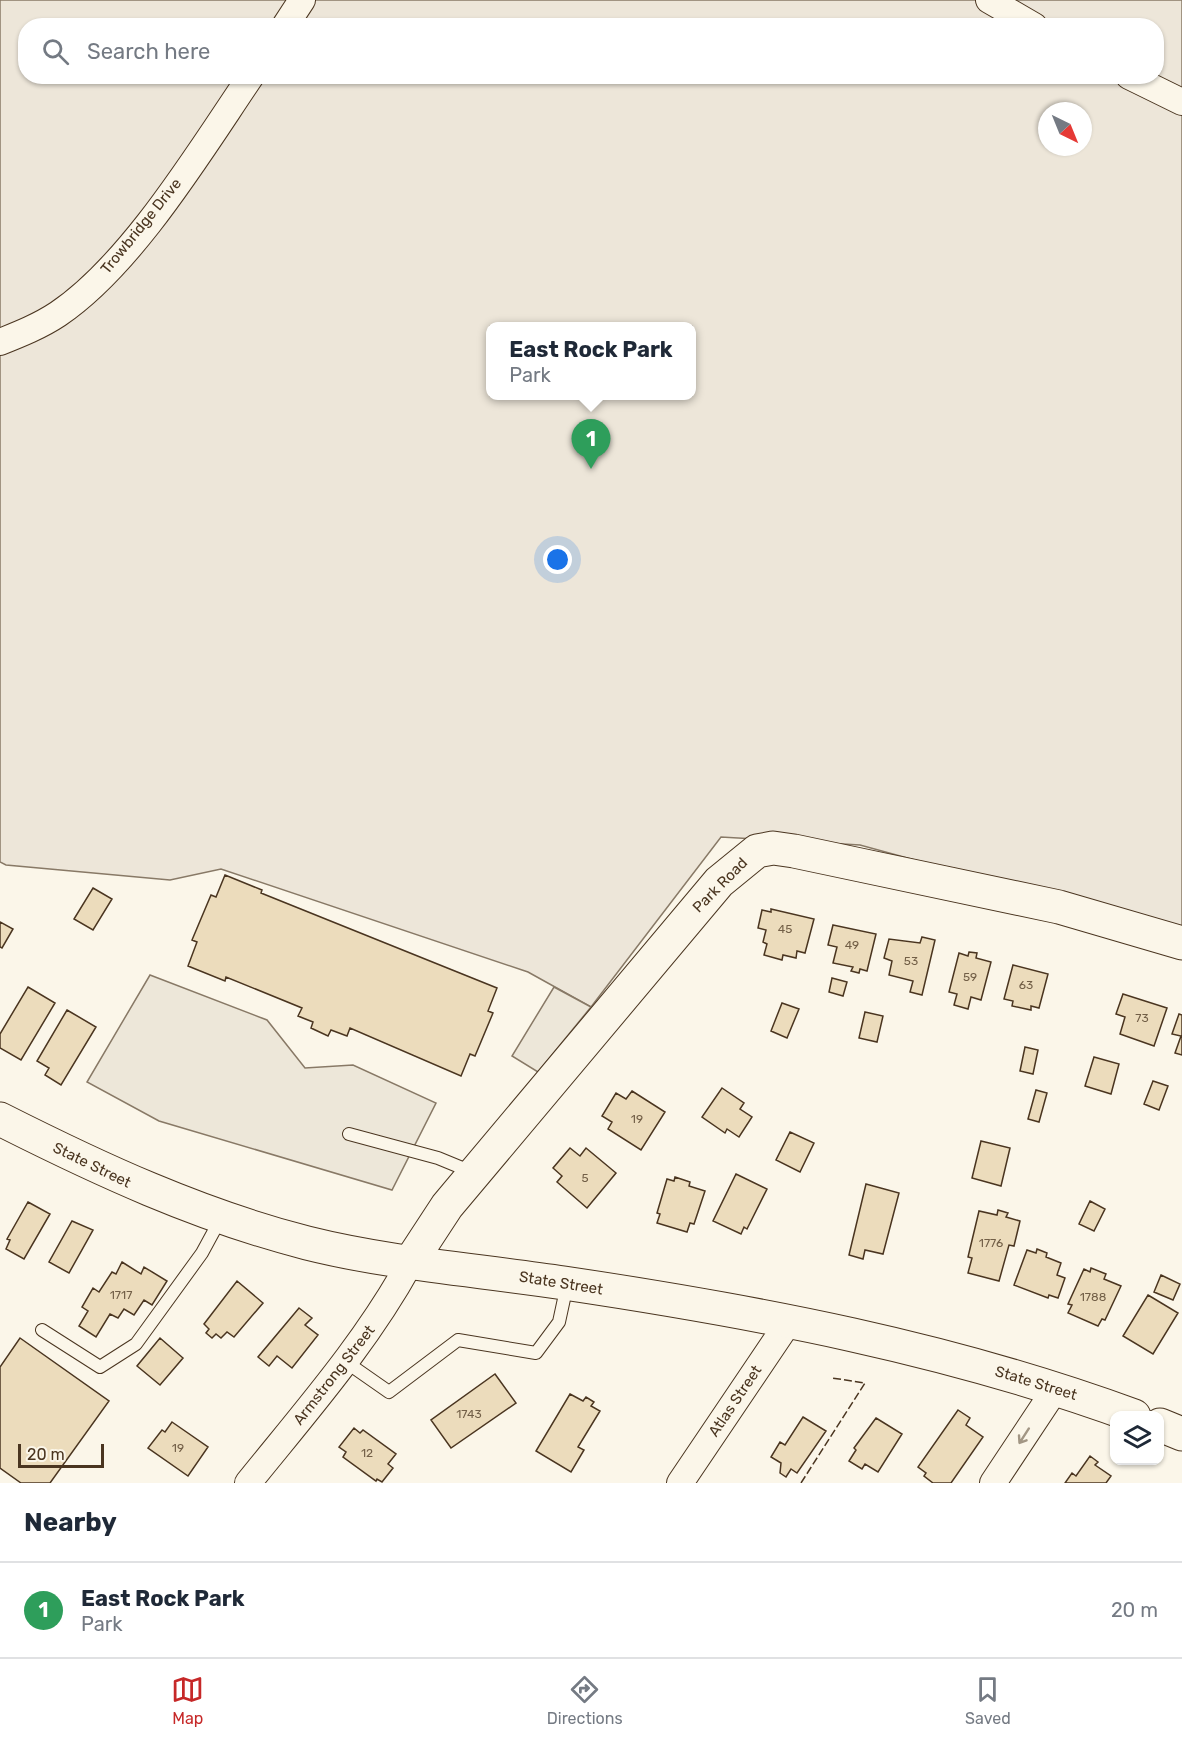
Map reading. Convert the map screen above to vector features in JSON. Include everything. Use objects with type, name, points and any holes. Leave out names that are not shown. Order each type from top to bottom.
[{"type":"main road","name":"Park Road","points":[[411,1261],[447,1206],[702,900],[734,867],[757,850],[773,848],[794,851],[1049,905],[1182,943]]},
{"type":"main road","name":"State Street","points":[[0,1119],[138,1186],[222,1217],[353,1254],[567,1283],[789,1320],[917,1349],[1056,1388],[1120,1411]]},
{"type":"main road","points":[[1164,1427],[1182,1434]]},
{"type":"street","points":[[290,18],[302,0]]},
{"type":"street","points":[[989,0],[1020,18]]},
{"type":"street","name":"Trowbridge Drive","points":[[0,342],[28,331],[58,314],[114,264],[166,197],[245,84]]},
{"type":"street","points":[[1145,84],[1182,102]]},
{"type":"street","name":"Armstrong Street","points":[[248,1483],[346,1362],[385,1308],[411,1261]]},
{"type":"street","name":"Atlas Street","points":[[680,1483],[789,1320]]},
{"type":"street","points":[[993,1483],[1056,1388]]},
{"type":"lane","points":[[349,1134],[438,1158],[474,1173]]},
{"type":"lane","points":[[42,1330],[100,1367],[136,1344],[202,1253],[222,1217]]},
{"type":"lane","points":[[346,1362],[389,1392],[458,1340],[536,1353],[559,1322],[567,1283]]},
{"type":"shaded area","points":[[0,0],[1182,0],[1182,936],[1097,910],[860,845],[721,837],[591,1007],[528,972],[221,869],[170,880],[6,865],[0,862]]},
{"type":"shaded area","points":[[150,975],[267,1020],[305,1068],[353,1065],[436,1103],[392,1190],[159,1121],[87,1082]]},
{"type":"shaded area","points":[[554,987],[591,1007],[538,1072],[512,1056]]},
{"type":"building","points":[[225,875],[262,890],[261,893],[497,988],[488,1011],[493,1013],[475,1056],[470,1054],[461,1076],[350,1028],[347,1036],[331,1030],[328,1036],[311,1028],[313,1022],[298,1016],[302,1008],[226,977],[225,981],[188,966],[197,942],[192,940],[211,895],[216,897]]},
{"type":"building","points":[[93,888],[112,899],[93,930],[74,919]]},
{"type":"building","points":[[771,909],[814,919],[805,953],[797,951],[796,958],[783,955],[782,960],[764,955],[767,944],[763,942],[766,930],[758,928],[762,910],[771,912]]},
{"type":"building","points":[[0,922],[13,929],[2,948],[0,947]]},
{"type":"building","points":[[833,925],[876,934],[867,971],[860,969],[859,973],[851,971],[853,967],[833,963],[837,947],[828,945]]},
{"type":"building","points":[[922,937],[935,940],[922,995],[910,992],[913,981],[889,975],[892,961],[884,958],[889,939],[920,943]]},
{"type":"building","points":[[969,952],[977,953],[976,958],[991,962],[981,1000],[971,997],[968,1009],[954,1005],[957,994],[949,992],[959,953],[968,956]]},
{"type":"building","points":[[1013,965],[1048,974],[1039,1008],[1031,1006],[1031,1010],[1012,1006],[1013,1001],[1004,999]]},
{"type":"building","points":[[832,978],[847,982],[843,996],[829,992]]},
{"type":"building","points":[[28,987],[55,1003],[21,1060],[0,1048],[0,1034]]},
{"type":"building","points":[[1123,994],[1167,1008],[1154,1046],[1120,1034],[1125,1017],[1116,1014]]},
{"type":"building","points":[[782,1003],[799,1009],[787,1038],[771,1031]]},
{"type":"building","points":[[67,1010],[96,1027],[61,1085],[45,1075],[49,1068],[37,1061]]},
{"type":"building","points":[[865,1012],[883,1016],[877,1042],[859,1038]]},
{"type":"building","points":[[1179,1014],[1182,1015],[1182,1055],[1175,1053],[1181,1036],[1172,1034]]},
{"type":"building","points":[[1025,1047],[1038,1050],[1033,1074],[1020,1071]]},
{"type":"building","points":[[1094,1057],[1119,1064],[1111,1094],[1085,1086]]},
{"type":"building","points":[[1153,1081],[1168,1086],[1159,1110],[1144,1104]]},
{"type":"building","points":[[722,1088],[744,1103],[740,1109],[752,1117],[739,1137],[727,1129],[725,1133],[702,1117]]},
{"type":"building","points":[[1036,1090],[1047,1093],[1039,1122],[1028,1119]]},
{"type":"building","points":[[632,1091],[665,1112],[641,1150],[608,1129],[612,1122],[602,1116],[616,1093],[626,1099]]},
{"type":"building","points":[[790,1132],[814,1143],[800,1172],[776,1160]]},
{"type":"building","points":[[981,1141],[1010,1148],[1001,1186],[972,1178]]},
{"type":"building","points":[[570,1148],[580,1156],[586,1148],[616,1173],[587,1208],[557,1182],[562,1176],[553,1168]]},
{"type":"building","points":[[736,1174],[767,1189],[747,1229],[744,1227],[741,1234],[713,1221]]},
{"type":"building","points":[[675,1177],[690,1182],[689,1186],[705,1191],[694,1224],[690,1223],[687,1232],[657,1223],[660,1214],[657,1213],[667,1179],[674,1181]]},
{"type":"building","points":[[866,1184],[899,1193],[883,1254],[865,1250],[863,1259],[849,1255]]},
{"type":"building","points":[[1090,1201],[1105,1209],[1094,1231],[1079,1224]]},
{"type":"building","points":[[28,1202],[50,1214],[24,1259],[6,1249],[10,1240],[7,1239]]},
{"type":"building","points":[[998,1210],[1008,1213],[1006,1217],[1020,1221],[1014,1246],[1009,1245],[999,1281],[968,1273],[972,1258],[968,1257],[979,1211],[997,1215]]},
{"type":"building","points":[[72,1221],[93,1230],[69,1273],[49,1262]]},
{"type":"building","points":[[1037,1249],[1047,1253],[1046,1257],[1061,1263],[1057,1275],[1065,1278],[1058,1298],[1049,1295],[1048,1298],[1014,1285],[1027,1250],[1036,1253]]},
{"type":"building","points":[[122,1262],[141,1274],[144,1267],[167,1281],[152,1305],[144,1300],[134,1315],[124,1309],[118,1318],[110,1314],[96,1337],[79,1326],[88,1311],[82,1307],[93,1288],[99,1292],[112,1272],[116,1274]]},
{"type":"building","points":[[1091,1268],[1106,1274],[1104,1279],[1121,1286],[1105,1320],[1102,1319],[1098,1326],[1068,1313],[1072,1305],[1068,1304],[1084,1269],[1090,1272]]},
{"type":"building","points":[[1161,1275],[1180,1284],[1173,1300],[1154,1292]]},
{"type":"building","points":[[237,1281],[263,1303],[234,1337],[227,1332],[221,1338],[216,1334],[212,1338],[206,1333],[209,1329],[204,1324]]},
{"type":"building","points":[[1148,1295],[1178,1313],[1153,1354],[1123,1336]]},
{"type":"building","points":[[299,1308],[312,1318],[305,1325],[318,1335],[292,1368],[277,1356],[269,1366],[258,1357]]},
{"type":"building","points":[[20,1338],[109,1401],[50,1483],[21,1483],[0,1468],[0,1367]]},
{"type":"building","points":[[160,1338],[183,1358],[160,1385],[137,1366]]},
{"type":"building","points":[[495,1374],[516,1403],[451,1448],[431,1420]]},
{"type":"building","points":[[570,1394],[583,1401],[586,1397],[594,1402],[591,1406],[600,1411],[578,1447],[584,1450],[571,1472],[536,1451]]},
{"type":"building","points":[[958,1410],[970,1418],[966,1425],[983,1437],[951,1483],[933,1483],[918,1467]]},
{"type":"building","points":[[803,1417],[826,1431],[797,1473],[791,1469],[786,1477],[780,1473],[781,1463],[771,1457],[780,1442],[785,1445]]},
{"type":"building","points":[[876,1418],[902,1434],[878,1472],[865,1464],[862,1469],[849,1461],[856,1450],[854,1448]]},
{"type":"building","points":[[172,1422],[208,1447],[188,1476],[148,1448],[162,1430],[165,1432]]},
{"type":"building","points":[[354,1428],[360,1433],[363,1430],[396,1454],[388,1464],[393,1468],[382,1482],[377,1479],[376,1481],[343,1457],[346,1452],[339,1447]]},
{"type":"building","points":[[1090,1456],[1098,1462],[1095,1465],[1111,1476],[1106,1483],[1065,1483],[1072,1473],[1076,1476]]},
{"type":"fence","points":[[801,1483],[865,1383],[832,1378]]},
{"type":"place","name":"East Rock Park","points":[[591,469]]}]
